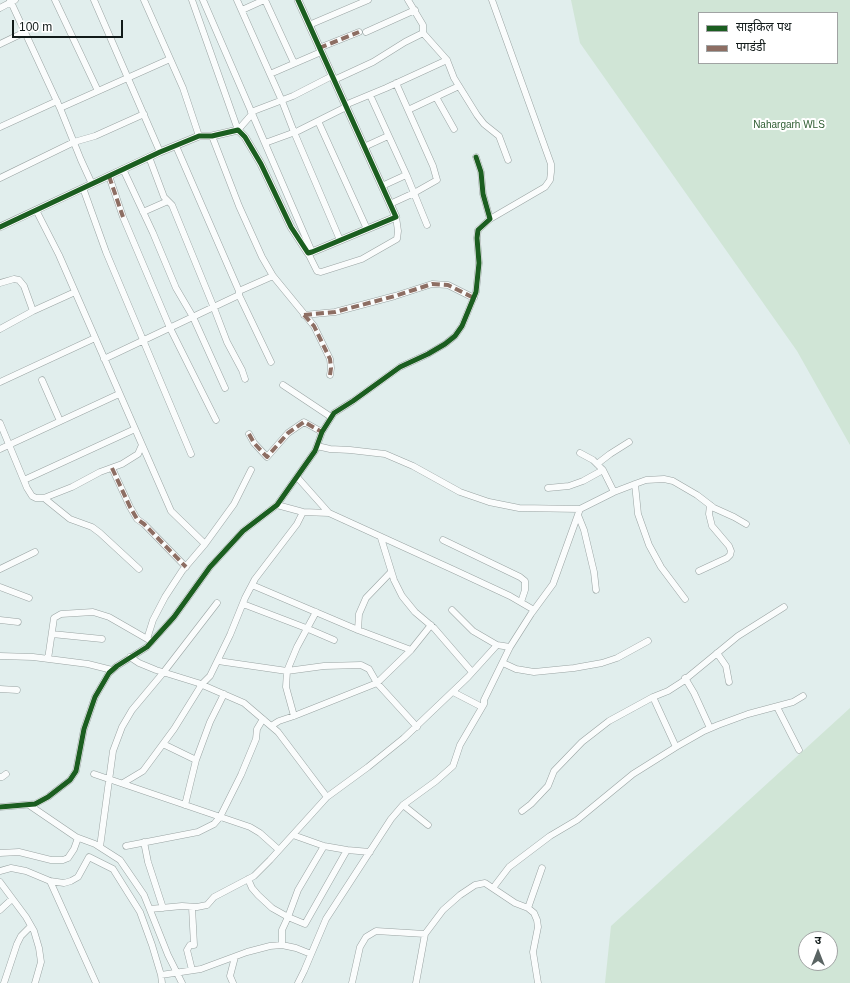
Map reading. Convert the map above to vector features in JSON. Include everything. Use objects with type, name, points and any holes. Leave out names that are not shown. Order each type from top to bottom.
[{"type":"street","points":[[55,0],[98,91]]},
{"type":"street","points":[[94,0],[160,152]]},
{"type":"street","points":[[144,0],[183,88],[199,136]]},
{"type":"street","points":[[192,0],[238,130],[245,137],[260,164],[291,227],[310,252]]},
{"type":"street","points":[[203,0],[265,143],[317,271],[321,272],[362,259],[397,239],[398,230],[396,217],[298,0]]},
{"type":"street","points":[[237,0],[282,101],[340,240]]},
{"type":"street","points":[[242,10],[265,0],[294,63]]},
{"type":"street","points":[[309,25],[368,0]]},
{"type":"street","points":[[408,0],[423,25],[423,33],[447,60],[454,78],[480,119],[499,136],[508,160]]},
{"type":"street","points":[[149,640],[174,616],[210,567],[243,530],[277,505],[315,451],[322,432],[334,413],[400,367],[428,354],[455,336],[462,326],[476,292],[479,263],[477,238],[478,230],[490,219],[545,187],[550,180],[551,164],[492,0]]},
{"type":"street","points":[[0,8],[12,1],[92,184]]},
{"type":"street","points":[[366,32],[414,10]]},
{"type":"street","points":[[0,44],[25,32]]},
{"type":"street","points":[[270,74],[359,32]]},
{"type":"street","points":[[0,227],[149,157],[199,136],[212,136],[238,130],[252,113],[372,62],[423,33]]},
{"type":"street","points":[[60,108],[170,59]]},
{"type":"street","points":[[265,143],[294,132],[345,106],[447,60]]},
{"type":"street","points":[[390,204],[437,180],[433,166],[396,83]]},
{"type":"street","points":[[408,110],[459,86]]},
{"type":"street","points":[[370,95],[427,225]]},
{"type":"street","points":[[436,97],[454,129]]},
{"type":"street","points":[[0,127],[57,101]]},
{"type":"street","points":[[0,178],[74,142],[95,136],[144,114]]},
{"type":"street","points":[[318,120],[367,229]]},
{"type":"street","points":[[212,136],[262,257],[273,276],[314,326],[330,359],[330,375]]},
{"type":"street","points":[[364,147],[388,136]]},
{"type":"street","points":[[176,146],[239,293],[271,362]]},
{"type":"street","points":[[149,157],[164,197],[172,205],[227,342],[242,370],[245,379]]},
{"type":"street","points":[[476,157],[481,172],[483,194],[490,219]]},
{"type":"street","points":[[123,170],[176,288],[193,317],[225,388]]},
{"type":"street","points":[[382,186],[406,175]]},
{"type":"street","points":[[109,176],[123,217],[170,328],[216,420]]},
{"type":"street","points":[[83,188],[106,252],[191,454]]},
{"type":"street","points":[[143,212],[168,201]]},
{"type":"street","points":[[36,210],[59,255],[171,511],[205,544]]},
{"type":"street","points":[[310,252],[396,217]]},
{"type":"street","points":[[104,359],[214,308],[239,293],[273,276]]},
{"type":"street","points":[[0,283],[14,278],[19,280],[24,286],[33,312]]},
{"type":"street","points":[[304,315],[336,312],[432,284],[448,285],[474,298]]},
{"type":"street","points":[[0,329],[75,292]]},
{"type":"street","points":[[0,382],[95,338]]},
{"type":"street","points":[[42,380],[60,421]]},
{"type":"street","points":[[283,385],[331,417]]},
{"type":"street","points":[[0,449],[119,394]]},
{"type":"street","points":[[249,434],[254,443],[267,457],[288,433],[304,422],[322,432]]},
{"type":"street","points":[[0,423],[24,480],[32,496],[36,498],[44,498],[72,488],[100,472],[122,464],[138,454],[142,445]]},
{"type":"street","points":[[24,480],[135,429]]},
{"type":"street","points":[[597,464],[613,451],[629,442]]},
{"type":"street","points":[[317,446],[330,449],[385,454],[413,466],[460,492],[489,502],[519,508],[579,512],[614,492],[646,480],[664,479],[673,481],[697,495],[710,505],[746,524]]},
{"type":"street","points":[[580,453],[597,464],[603,470],[614,492]]},
{"type":"street","points":[[112,468],[130,508],[137,519],[144,524],[186,567]]},
{"type":"street","points":[[0,807],[35,804],[48,797],[73,776],[76,771],[84,728],[95,697],[108,673],[147,647],[153,620],[165,597],[234,504],[251,470]]},
{"type":"street","points":[[548,488],[569,486],[584,481],[603,470]]},
{"type":"street","points":[[297,477],[328,513]]},
{"type":"street","points":[[635,484],[638,514],[649,545],[661,567],[685,599]]},
{"type":"street","points":[[44,498],[70,519],[92,527],[100,532],[139,569]]},
{"type":"street","points":[[277,505],[303,512],[328,513],[454,570],[521,602],[534,610]]},
{"type":"street","points":[[699,571],[727,558],[731,551],[729,546],[712,526],[709,514],[710,505]]},
{"type":"street","points":[[123,783],[143,771],[174,729],[202,684],[210,676],[255,579],[297,524],[303,512]]},
{"type":"street","points":[[579,512],[594,572],[596,590]]},
{"type":"street","points":[[298,983],[326,919],[391,819],[403,805],[436,781],[453,766],[460,745],[482,707],[510,647],[553,584],[579,512]]},
{"type":"street","points":[[381,538],[391,572],[402,596],[415,612],[431,625],[472,672]]},
{"type":"street","points":[[443,540],[520,577],[524,581],[525,585],[521,602]]},
{"type":"street","points":[[0,569],[35,552]]},
{"type":"street","points":[[358,630],[359,614],[366,598],[391,572]]},
{"type":"street","points":[[252,585],[358,630],[411,650]]},
{"type":"street","points":[[0,587],[29,598]]},
{"type":"street","points":[[97,846],[113,752],[122,727],[132,710],[164,672],[216,603]]},
{"type":"street","points":[[243,604],[334,640]]},
{"type":"street","points":[[522,811],[548,786],[554,771],[582,742],[609,721],[653,697],[668,691],[738,636],[784,607]]},
{"type":"street","points":[[452,610],[473,631],[497,645],[510,647]]},
{"type":"street","points":[[48,659],[54,618],[61,614],[93,612],[109,617],[149,640]]},
{"type":"street","points":[[294,716],[286,687],[287,671],[306,628],[316,612]]},
{"type":"street","points":[[0,620],[18,622]]},
{"type":"street","points":[[271,726],[279,721],[377,683],[411,650],[431,625]]},
{"type":"street","points":[[52,634],[102,639]]},
{"type":"street","points":[[503,662],[516,669],[534,672],[574,668],[602,663],[617,658],[648,641]]},
{"type":"street","points":[[140,912],[149,908],[182,906],[192,907],[207,905],[214,898],[254,876],[293,835],[326,797],[368,768],[416,727],[453,692],[497,645]]},
{"type":"street","points":[[717,653],[726,666],[729,682]]},
{"type":"street","points":[[0,656],[34,657],[88,664],[112,670]]},
{"type":"street","points":[[130,657],[139,663],[156,670],[202,684],[244,703],[278,732],[326,797]]},
{"type":"street","points":[[218,661],[287,671],[324,666],[361,665],[369,669],[377,683],[416,727]]},
{"type":"street","points":[[685,678],[694,693],[710,728]]},
{"type":"street","points":[[0,689],[17,690]]},
{"type":"street","points":[[453,692],[482,707]]},
{"type":"street","points":[[185,805],[196,760],[210,722],[224,694]]},
{"type":"street","points":[[493,888],[509,867],[550,836],[577,820],[632,774],[710,728],[748,714],[792,702],[803,696]]},
{"type":"street","points":[[653,697],[676,747]]},
{"type":"street","points":[[777,707],[799,750]]},
{"type":"street","points":[[126,846],[198,832],[214,824],[220,817],[241,775],[256,739],[257,730],[263,719]]},
{"type":"street","points":[[163,744],[196,760]]},
{"type":"street","points":[[0,777],[6,774]]},
{"type":"street","points":[[94,774],[250,827],[260,833],[279,850]]},
{"type":"street","points":[[29,805],[79,838],[97,846],[120,860],[144,895],[168,955],[182,983]]},
{"type":"street","points":[[403,805],[428,825]]},
{"type":"street","points":[[293,835],[324,846],[370,852]]},
{"type":"street","points":[[0,853],[19,852],[52,860],[62,860],[68,858],[79,838]]},
{"type":"street","points":[[144,842],[148,862],[163,908]]},
{"type":"street","points":[[282,946],[282,930],[298,890],[324,846]]},
{"type":"street","points":[[248,879],[252,888],[272,908],[305,924],[347,850]]},
{"type":"street","points":[[0,871],[11,868],[50,881],[64,883],[71,881],[78,876],[89,857],[113,869],[140,912],[161,975],[162,983]]},
{"type":"street","points":[[528,908],[542,868]]},
{"type":"street","points":[[50,881],[96,983]]},
{"type":"street","points":[[0,882],[26,917],[34,931],[41,962],[36,983]]},
{"type":"street","points":[[416,983],[425,934],[443,910],[460,895],[475,885],[485,883],[515,903],[528,908],[534,913],[538,920],[533,952],[538,983]]},
{"type":"street","points":[[0,910],[12,899]]},
{"type":"street","points":[[192,907],[194,945],[190,945],[187,950],[192,970]]},
{"type":"street","points":[[4,983],[17,944],[21,936],[31,926]]},
{"type":"street","points":[[352,983],[360,947],[366,937],[376,931],[425,934]]},
{"type":"street","points":[[161,975],[201,969],[247,952],[270,946],[296,948],[311,954]]},
{"type":"street","points":[[233,983],[230,976],[235,957]]},
{"type":"green space","name":"Nahargarh WLS","points":[[571,0],[850,0],[850,445],[797,351],[580,43]]},
{"type":"green space","points":[[850,708],[850,983],[605,983],[611,926]]},
{"type":"marked path","points":[[319,48],[359,32]]},
{"type":"marked path","points":[[109,176],[123,217]]},
{"type":"marked path","points":[[304,315],[335,312],[395,296],[432,284],[448,285],[474,298]]},
{"type":"marked path","points":[[304,315],[314,326],[330,359],[330,375]]},
{"type":"marked path","points":[[249,434],[254,443],[267,457],[288,433],[304,422],[322,432]]},
{"type":"marked path","points":[[112,468],[137,519],[144,524],[186,567]]},
{"type":"cycle path","points":[[0,227],[160,152],[199,136],[212,136],[238,130],[245,137],[261,164],[291,227],[308,253],[396,217],[298,0]]},
{"type":"cycle path","points":[[0,807],[35,804],[48,797],[70,780],[76,771],[84,729],[95,697],[109,673],[117,666],[147,647],[174,617],[210,567],[243,531],[277,505],[315,451],[322,432],[334,413],[400,367],[428,354],[455,336],[462,326],[476,292],[479,263],[477,238],[478,230],[490,219],[483,194],[481,172],[476,157]]}]
